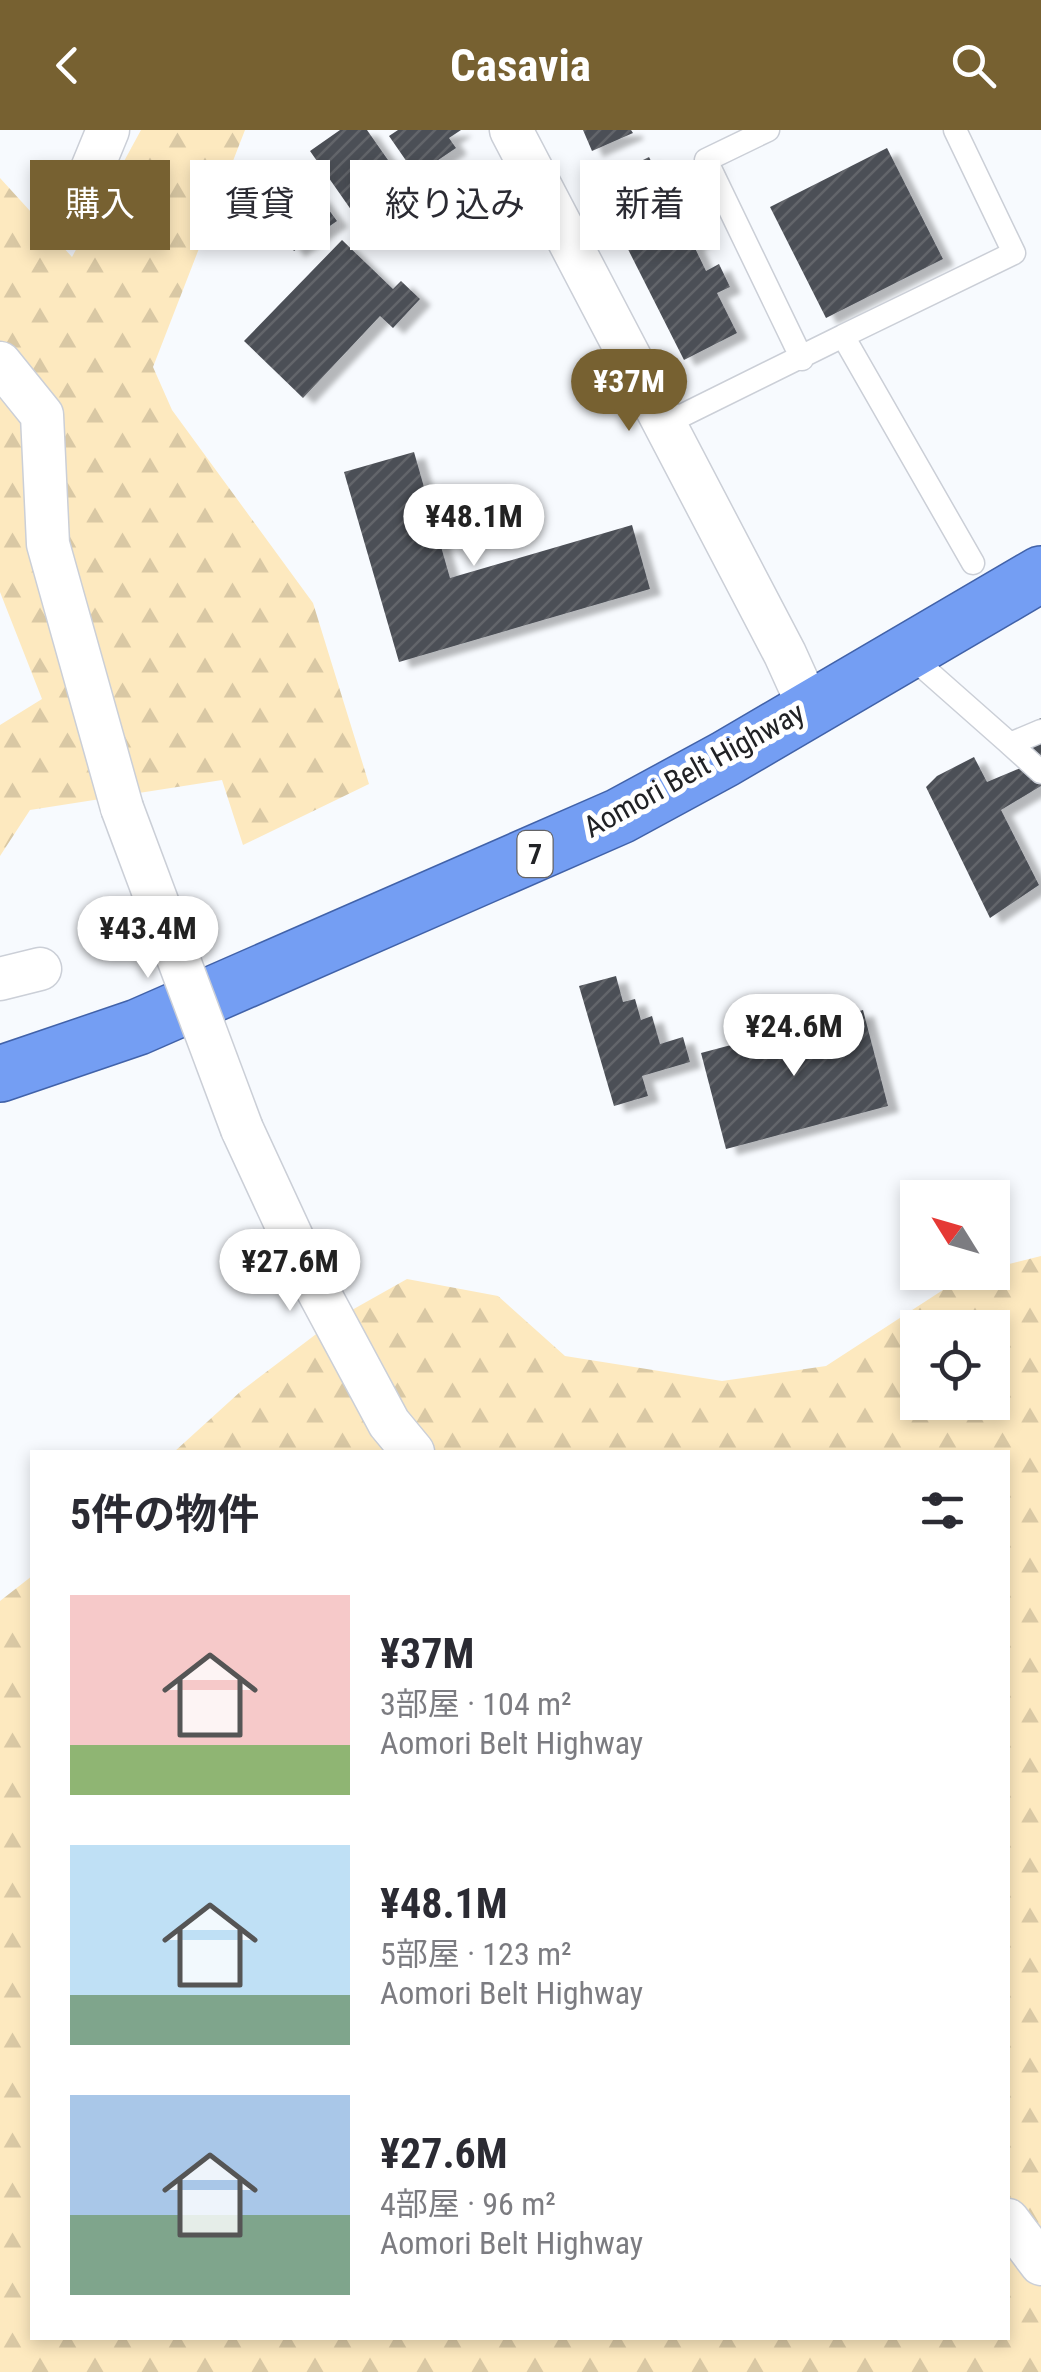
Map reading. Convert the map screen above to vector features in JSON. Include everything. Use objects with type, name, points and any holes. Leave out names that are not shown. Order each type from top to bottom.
[{"type":"highway","name":"Aomori Belt Highway","points":[[0,1074],[138,1026],[620,816],[1041,574]]},
{"type":"street","points":[[96,160],[108,130]]},
{"type":"street","points":[[510,130],[785,654],[809,707]]},
{"type":"street","points":[[0,363],[42,414],[48,544],[122,808],[242,1129],[318,1291],[388,1423],[411,1450]]},
{"type":"street","points":[[1010,2223],[1041,2264]]},
{"type":"lane","points":[[768,130],[706,160],[802,359]]},
{"type":"lane","points":[[665,424],[1014,253],[955,130]]},
{"type":"lane","points":[[843,336],[973,563]]},
{"type":"lane","points":[[907,654],[1041,772]]},
{"type":"lane","points":[[1010,744],[1041,731]]},
{"type":"green space","points":[[141,130],[245,130],[233,160],[190,160],[190,250],[198,250],[153,367],[172,410],[313,603],[369,784],[243,845],[222,780],[30,810],[0,856],[0,725],[42,699],[0,592],[0,178],[30,211],[30,250],[66,250],[72,257],[76,250],[170,250],[170,160],[125,160]]},
{"type":"green space","points":[[1041,1256],[1041,2372],[0,2372],[0,1601],[30,1578],[30,2340],[1010,2340],[1010,1450],[176,1450],[240,1392],[336,1319],[407,1279],[498,1296],[565,1356],[722,1381],[826,1366],[900,1318],[900,1420],[1010,1420],[1010,1310],[912,1310],[943,1290],[1010,1290],[1010,1264]]},
{"type":"building","points":[[340,130],[367,130],[388,160],[350,160],[350,208],[330,180],[330,160],[316,160],[310,151]]},
{"type":"building","points":[[398,130],[461,130],[449,138],[456,148],[438,160],[406,160],[389,136]]},
{"type":"building","points":[[583,130],[631,130],[633,133],[592,151]]},
{"type":"building","points":[[887,148],[943,259],[826,318],[770,207]]},
{"type":"building","points":[[342,240],[393,289],[401,281],[420,299],[393,328],[380,316],[303,398],[244,341]]},
{"type":"building","points":[[628,250],[696,250],[706,271],[719,264],[730,287],[717,293],[737,333],[684,360]]},
{"type":"building","points":[[414,452],[450,578],[632,525],[650,589],[399,662],[344,472]]},
{"type":"building","points":[[1041,718],[1041,786],[1001,810],[1039,885],[990,918],[926,787],[937,776],[974,757],[987,782],[1023,767],[995,739]]},
{"type":"building","points":[[616,976],[623,1002],[635,999],[641,1020],[652,1016],[660,1044],[683,1037],[690,1062],[642,1076],[648,1096],[614,1106],[579,986]]},
{"type":"building","points":[[863,1010],[888,1106],[726,1149],[701,1053]]}]
